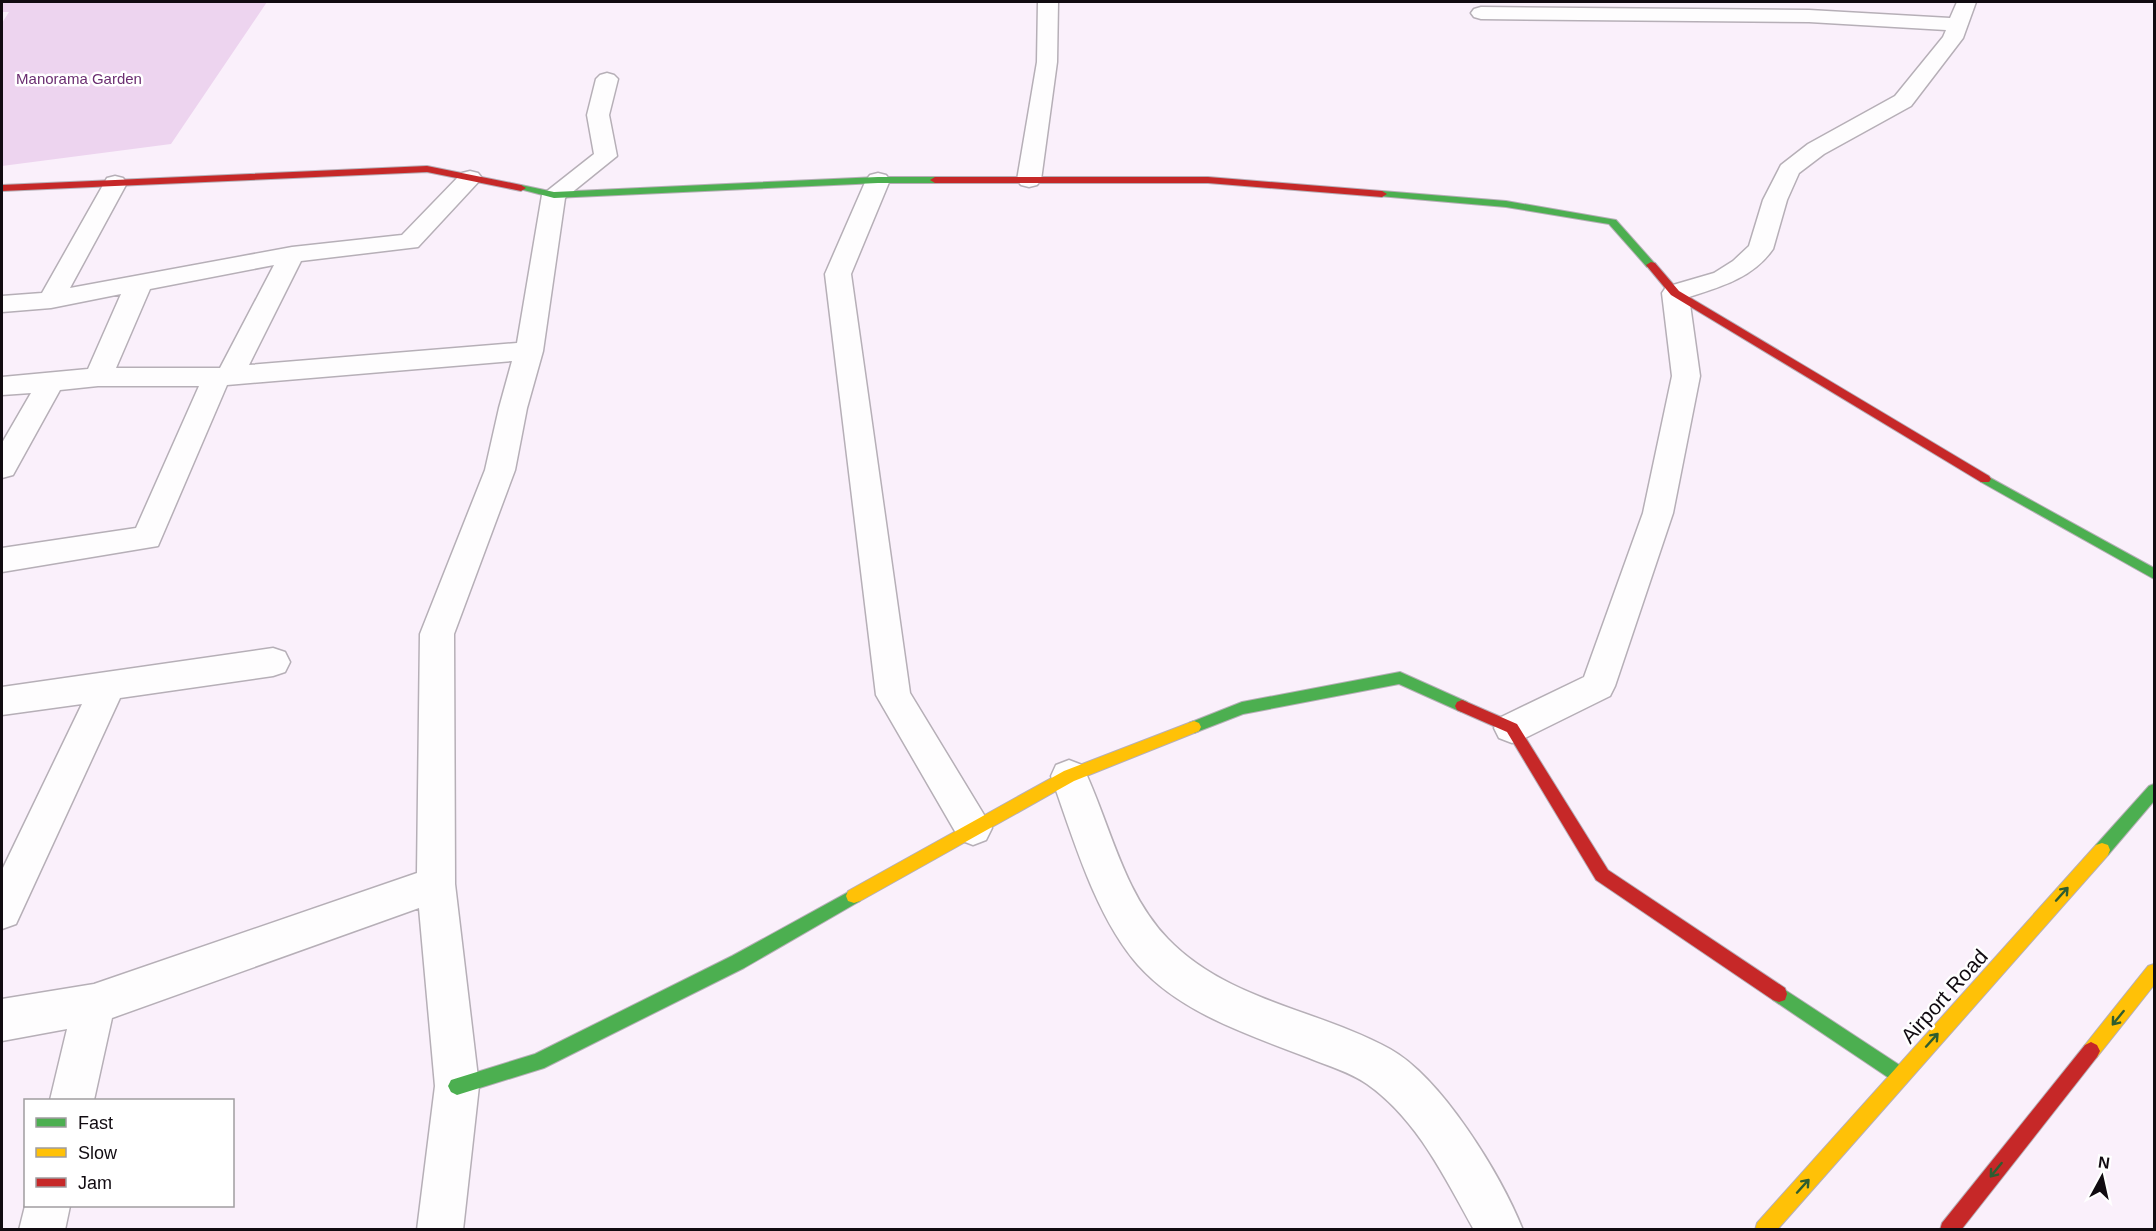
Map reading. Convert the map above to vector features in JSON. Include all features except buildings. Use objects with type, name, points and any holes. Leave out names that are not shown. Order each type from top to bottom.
[{"type":"street","points":[[1029,180],[1047,62],[1048,2]]},
{"type":"street","points":[[1481,13],[1809,16],[1962,13],[1953,38],[1903,100],[1816,149],[1789,170],[1775,200],[1761,249],[1723,279],[1675,293]]},
{"type":"street","points":[[440,1230],[457,1086],[436,884],[437,634],[500,470],[513,408],[529,351],[554,195],[606,156],[598,115],[607,79]]},
{"type":"street","points":[[2,188],[427,169],[554,195],[878,180],[1208,180],[1506,204],[1612,222],[1675,293],[2014,496],[2154,574]]},
{"type":"street","points":[[2,304],[51,300],[292,254],[409,242],[470,178]]},
{"type":"street","points":[[878,180],[838,274],[893,695],[973,828]]},
{"type":"street","points":[[51,300],[115,183]]},
{"type":"street","points":[[2,560],[147,538],[224,376],[292,254]]},
{"type":"street","points":[[98,377],[139,284]]},
{"type":"street","points":[[1512,728],[1599,686],[1658,513],[1686,376],[1675,293]]},
{"type":"street","points":[[2,386],[98,377],[224,376],[529,351]]},
{"type":"street","points":[[2,468],[51,382]]},
{"type":"street","points":[[2,700],[273,662]]},
{"type":"street","points":[[457,1086],[538,1062],[738,962],[1069,776],[1242,708],[1400,678],[1512,728],[1602,875],[1901,1076]]},
{"type":"street","points":[[2,911],[108,686]]},
{"type":"street","points":[[1069,776],[1119,903],[1153,952],[1199,990],[1273,1023],[1351,1053],[1381,1068],[1413,1094],[1444,1135],[1500,1230]]},
{"type":"street","name":"Airport Road","points":[[1764,1230],[2154,790]]},
{"type":"street","points":[[2,1020],[94,1004],[436,884]]},
{"type":"street","points":[[1949,1230],[2154,972]]},
{"type":"street","points":[[72,1099],[94,1004]]},
{"type":"street","points":[[42,1230],[47,1207]]},
{"type":"green space","name":"Manorama Garden","points":[[2,2],[267,2],[171,144],[2,166],[2,23],[9,12],[2,12]]},
{"type":"traffic: fast","points":[[521,188],[554,195],[878,180],[935,180]]},
{"type":"traffic: fast","points":[[1382,194],[1506,204],[1612,222],[1651,265]]},
{"type":"traffic: fast","points":[[1985,479],[2154,574]]},
{"type":"traffic: fast","points":[[1194,727],[1242,708],[1400,678],[1462,706]]},
{"type":"traffic: fast","points":[[2102,850],[2154,791]]},
{"type":"traffic: fast","points":[[457,1086],[538,1062],[738,962],[854,896]]},
{"type":"traffic: fast","points":[[1779,994],[1901,1076]]},
{"type":"traffic: slow","points":[[854,896],[1069,776],[1194,727]]},
{"type":"traffic: slow","points":[[1764,1230],[2102,850]]},
{"type":"traffic: slow","points":[[2091,1051],[2154,972]]},
{"type":"traffic: jam","points":[[2,188],[427,169],[521,188]]},
{"type":"traffic: jam","points":[[935,180],[1208,180],[1382,194]]},
{"type":"traffic: jam","points":[[1651,265],[1675,293],[1985,479]]},
{"type":"traffic: jam","points":[[1462,706],[1512,728],[1602,875],[1779,994]]},
{"type":"traffic: jam","points":[[1949,1230],[2091,1051]]}]
